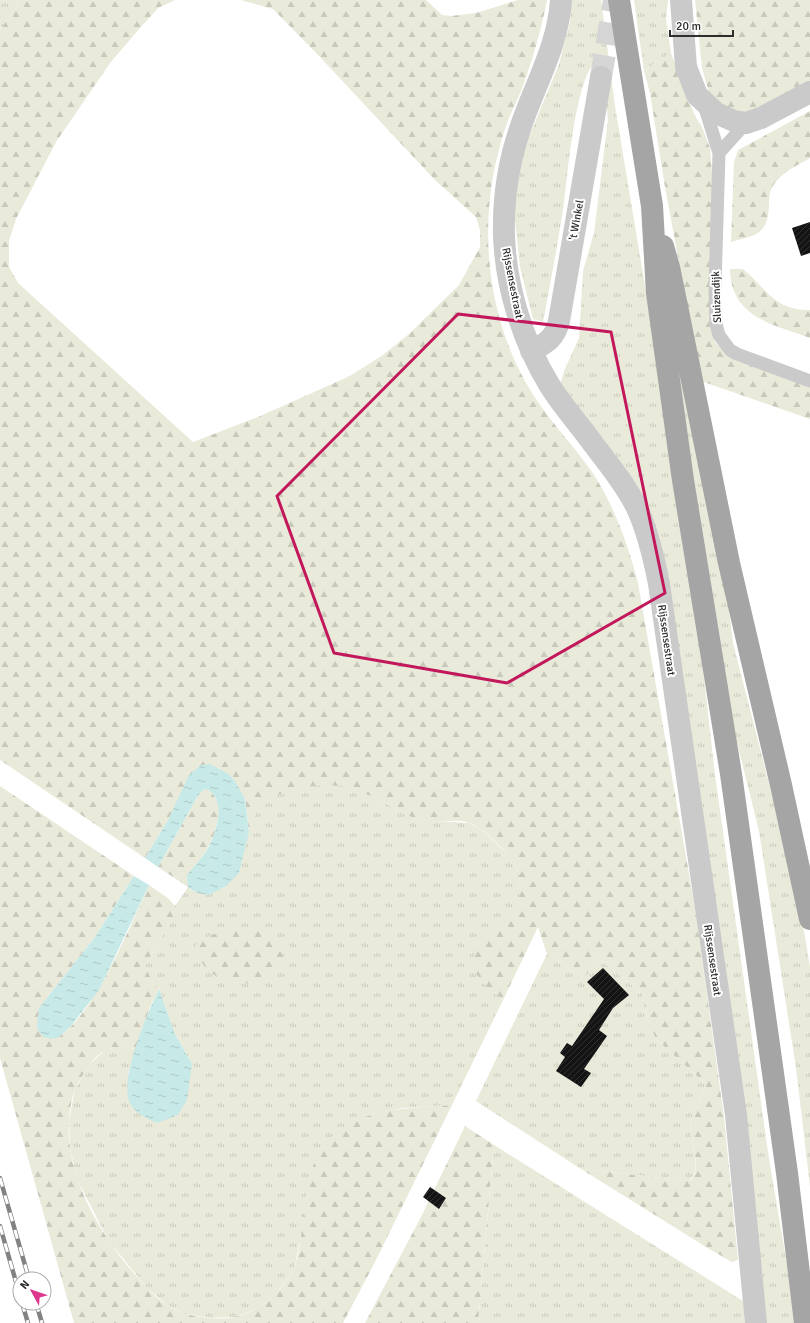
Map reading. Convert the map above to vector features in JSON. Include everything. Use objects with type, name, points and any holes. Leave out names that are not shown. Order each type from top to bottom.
[{"type":"main road","points":[[619,0],[652,206],[657,293],[683,480],[804,1223],[805,1323]]},
{"type":"main road","points":[[652,206],[669,267],[729,563],[781,785],[810,919]]},
{"type":"street","name":"Rijssensestraat","points":[[561,0],[558,28],[554,43],[520,128],[512,155],[504,207],[504,238],[508,267],[518,314],[532,351],[550,387],[623,483],[637,507],[650,542],[659,584],[736,1115],[756,1323]]},
{"type":"street","name":"Sluizendijk","points":[[681,0],[686,67],[692,86],[704,103],[725,118],[746,123]]},
{"type":"street","name":"'t Winkel","points":[[532,351],[548,343],[553,338],[559,321],[601,77]]},
{"type":"street","points":[[746,123],[761,118],[810,92]]},
{"type":"lane","name":"Sluizendijk","points":[[704,103],[719,153],[715,285],[716,324],[719,335],[730,350],[737,354],[810,382]]},
{"type":"lane","points":[[719,153],[746,123]]},
{"type":"highlighted area","points":[[458,314],[611,332],[665,593],[507,683],[334,653],[277,496]]},
{"type":"green space","points":[[0,0],[21,0],[0,30]]},
{"type":"green space","points":[[21,0],[175,0],[158,8],[110,63],[56,142],[16,219],[9,241],[9,267],[18,283],[193,442],[258,417],[350,376],[383,355],[409,334],[459,285],[480,247],[480,230],[476,217],[434,179],[273,9],[241,0],[426,0],[442,15],[451,16],[476,13],[518,0],[547,0],[532,58],[521,91],[506,126],[497,158],[491,191],[488,224],[489,257],[493,290],[501,322],[512,353],[526,383],[550,419],[586,464],[602,488],[620,527],[638,583],[695,908],[724,1117],[738,1260],[732,1262],[711,1250],[581,1169],[690,1181],[696,1168],[691,1121],[705,1088],[705,1083],[656,1039],[647,1018],[642,993],[599,959],[584,978],[547,954],[538,927],[503,1000],[489,989],[480,979],[474,969],[473,963],[475,953],[480,945],[507,919],[514,909],[519,897],[520,883],[515,864],[503,849],[484,831],[464,821],[422,821],[353,789],[325,785],[297,789],[270,799],[263,804],[258,811],[249,832],[245,799],[219,768],[168,820],[145,858],[0,760],[0,30]]},
{"type":"green space","points":[[571,0],[601,0],[615,106],[678,484],[698,625],[715,775],[769,1159],[797,1323],[764,1323],[663,569],[560,386],[564,371],[579,338],[583,271],[594,233],[608,120],[603,73],[595,62],[588,73],[577,110],[563,210],[543,322],[533,319],[520,267],[514,210],[519,161],[559,64],[570,22]]},
{"type":"green space","points":[[634,0],[668,0],[666,19],[671,53],[644,71]]},
{"type":"green space","points":[[695,0],[810,0],[810,85],[766,110],[738,115],[710,96],[702,68]]},
{"type":"green space","points":[[671,53],[695,116],[702,127],[710,148],[713,186],[710,327],[716,343],[731,357],[810,384],[810,419],[701,381],[665,187],[650,93],[644,71]]},
{"type":"green space","points":[[810,111],[810,158],[790,170],[776,181],[771,191],[766,224],[762,229],[758,233],[731,242],[734,162],[738,150]]},
{"type":"green space","points":[[659,250],[726,585],[733,643],[799,901],[810,967],[810,1186],[796,1068],[759,831],[717,662]]},
{"type":"green space","points":[[730,269],[743,269],[780,303],[788,307],[810,310],[810,338],[769,323],[756,317],[746,309],[738,298],[732,285]]},
{"type":"green space","points":[[319,785],[340,785],[359,790],[418,820],[469,823],[481,829],[513,859],[519,875],[521,891],[518,904],[508,919],[487,939],[473,963],[479,976],[503,1000],[452,1105],[403,1108],[371,1115],[348,1126],[299,1245],[294,1270],[275,1295],[259,1308],[236,1317],[212,1318],[185,1314],[167,1305],[148,1289],[108,1240],[77,1179],[70,1148],[69,1120],[75,1089],[88,1066],[105,1050],[119,1046],[136,1049],[128,1074],[192,1064],[175,1034],[159,989],[151,979],[145,965],[175,914],[175,906],[188,887],[197,893],[239,873],[249,832],[257,811],[263,803],[270,797],[281,792]]},
{"type":"green space","points":[[0,786],[134,876],[95,937],[39,1008],[51,1039],[65,1031],[80,1016],[94,996],[121,947],[149,885],[169,899],[175,906],[175,914],[145,965],[151,979],[159,989],[150,1007],[136,1049],[119,1047],[106,1050],[100,1054],[89,1065],[76,1087],[69,1113],[69,1138],[73,1162],[80,1186],[91,1210],[103,1232],[117,1252],[144,1285],[162,1301],[177,1311],[220,1319],[242,1315],[261,1306],[277,1293],[294,1269],[302,1234],[308,1182],[314,1165],[322,1150],[334,1135],[346,1126],[375,1114],[406,1108],[452,1105],[375,1262],[343,1323],[74,1323],[0,1058]]},
{"type":"green space","points":[[206,789],[212,793],[216,800],[218,807],[217,824],[206,851],[188,875],[188,887],[158,867],[196,799],[202,791]]},
{"type":"green space","points":[[241,930],[258,930],[268,933],[283,946],[283,958],[281,962],[266,976],[259,980],[241,984],[232,983],[214,975],[201,962],[196,945],[210,936],[217,933]]},
{"type":"green space","points":[[547,954],[584,978],[599,959],[642,993],[647,1018],[656,1039],[705,1083],[705,1088],[691,1121],[695,1168],[689,1181],[581,1169],[476,1101]]},
{"type":"green space","points":[[465,1126],[494,1145],[478,1323],[365,1323],[421,1217]]},
{"type":"green space","points":[[494,1145],[743,1301],[745,1323],[478,1323]]},
{"type":"water","points":[[210,764],[227,773],[235,781],[245,799],[249,832],[239,873],[226,886],[209,895],[197,893],[188,887],[187,875],[208,848],[217,825],[218,807],[216,800],[212,793],[206,789],[202,791],[196,799],[158,867],[145,858],[168,820],[189,775],[201,765]]},
{"type":"water","points":[[134,876],[149,885],[99,990],[71,1026],[59,1037],[51,1039],[44,1037],[39,1032],[37,1026],[39,1008],[95,937]]},
{"type":"water","points":[[159,989],[175,1034],[192,1064],[187,1100],[178,1115],[157,1123],[135,1110],[128,1097],[127,1086],[132,1058],[137,1042]]},
{"type":"building","points":[[810,222],[810,253],[801,256],[792,228]]},
{"type":"building","points":[[603,968],[629,995],[613,1008],[599,1030],[607,1036],[584,1069],[591,1073],[581,1087],[556,1071],[565,1057],[560,1053],[567,1043],[572,1046],[604,999],[587,982]]},
{"type":"building","points":[[430,1187],[446,1198],[439,1209],[423,1197]]},
{"type":"tunnel","points":[[601,77],[614,0]]},
{"type":"railway","points":[[0,1178],[27,1271]]},
{"type":"railway","points":[[0,1226],[13,1271]]},
{"type":"railway","points":[[24,1311],[28,1323]]},
{"type":"railway","points":[[38,1311],[42,1323]]}]
